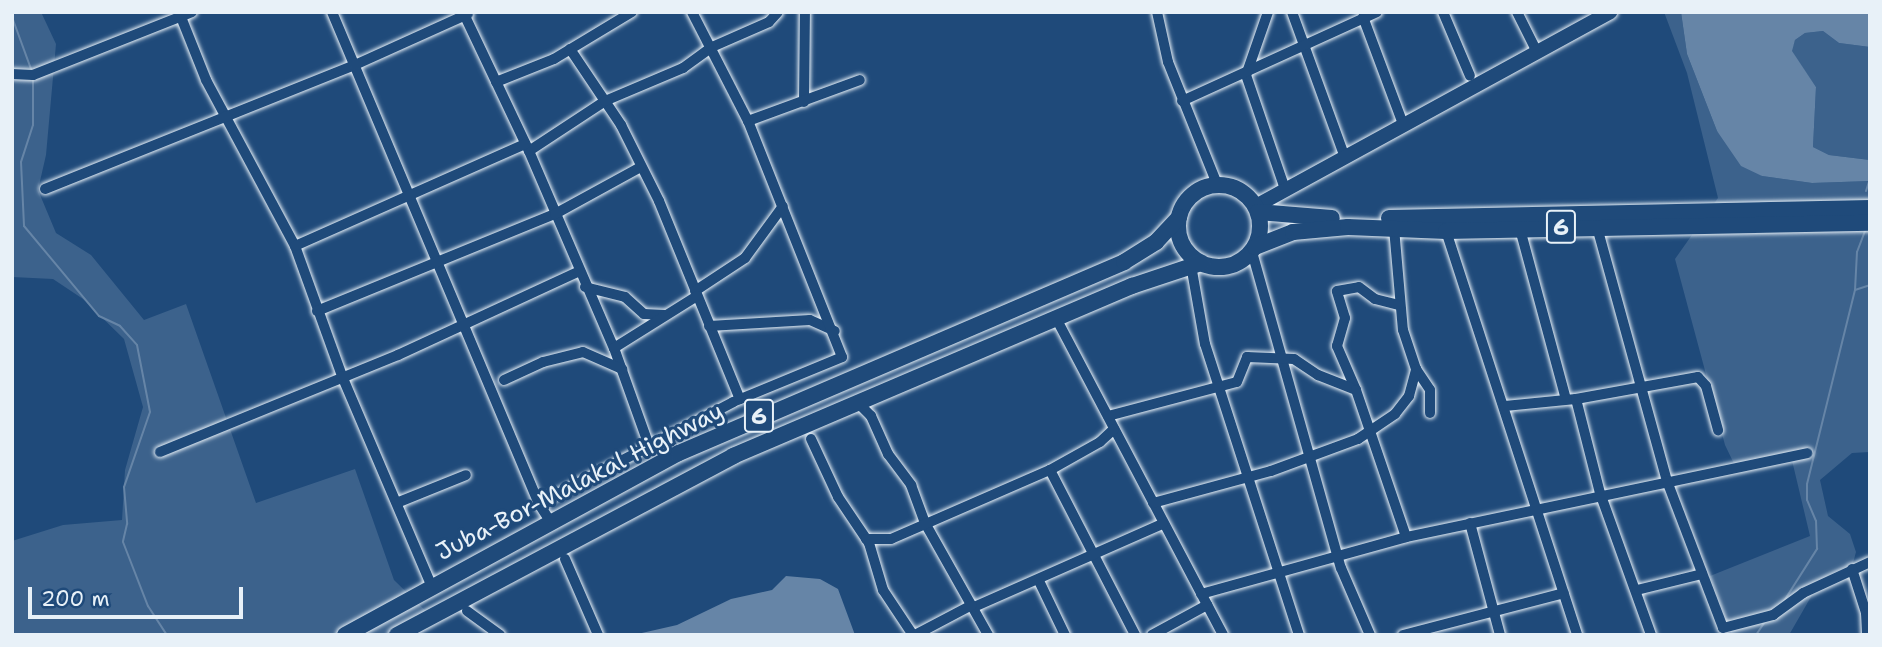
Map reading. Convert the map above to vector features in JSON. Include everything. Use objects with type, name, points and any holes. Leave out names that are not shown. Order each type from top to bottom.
[{"type":"highway","name":"6","points":[[1217,184],[1243,192],[1257,209],[1295,218],[1369,219],[1870,208]]},
{"type":"highway","name":"Juba-Bor-Malakal Highway","points":[[345,635],[550,521],[771,411],[1125,262],[1156,242],[1179,218],[1189,197],[1217,184]]},
{"type":"highway","points":[[1254,250],[1261,228],[1257,209]]},
{"type":"highway","points":[[1179,218],[1182,244],[1196,264]]},
{"type":"highway","name":"Juba-Bor-Malakal Highway","points":[[397,635],[626,509],[857,402],[1196,264],[1229,266],[1254,250],[1293,232],[1318,229],[1394,228],[1446,231],[1870,223]]},
{"type":"main road","points":[[1257,209],[1285,189],[1610,12]]},
{"type":"street","points":[[12,74],[33,75],[179,14],[192,12]]},
{"type":"street","points":[[331,12],[466,325],[539,503],[550,521]]},
{"type":"street","points":[[496,82],[535,68],[632,12]]},
{"type":"street","points":[[539,503],[740,399],[839,361],[843,350],[748,121],[692,12]]},
{"type":"street","points":[[295,246],[410,195],[527,148],[605,101],[683,68],[712,47],[769,22],[778,12]]},
{"type":"street","points":[[804,102],[805,12]]},
{"type":"street","points":[[1157,12],[1182,101],[1217,184]]},
{"type":"street","points":[[1268,12],[1246,75],[1285,189]]},
{"type":"street","points":[[1292,12],[1345,158]]},
{"type":"street","points":[[1182,101],[1246,75],[1377,12]]},
{"type":"street","points":[[1443,12],[1470,76]]},
{"type":"street","points":[[1517,12],[1537,52]]},
{"type":"street","points":[[45,188],[355,65],[466,13],[614,348],[649,446]]},
{"type":"street","points":[[179,14],[227,118],[295,246],[342,376],[399,502],[431,585]]},
{"type":"street","points":[[1363,17],[1404,124]]},
{"type":"street","points":[[570,49],[605,101],[641,167],[740,399]]},
{"type":"street","points":[[748,121],[860,80]]},
{"type":"street","points":[[317,311],[438,259],[555,214],[641,167]]},
{"type":"street","points":[[614,348],[668,315],[745,258],[783,206]]},
{"type":"street","points":[[1597,227],[1667,481],[1702,574],[1727,630],[1773,615],[1803,593],[1870,562]]},
{"type":"street","points":[[1394,228],[1399,305],[1416,369],[1430,390],[1430,413]]},
{"type":"street","points":[[1520,229],[1601,496],[1651,635]]},
{"type":"street","points":[[1446,231],[1577,635]]},
{"type":"street","points":[[1254,250],[1337,554],[1370,635]]},
{"type":"street","points":[[1196,264],[1205,344],[1222,387],[1300,635]]},
{"type":"street","points":[[160,452],[466,325],[580,271]]},
{"type":"street","points":[[585,287],[625,297],[644,314],[668,315]]},
{"type":"street","points":[[1399,305],[1382,302],[1359,287],[1337,291],[1345,318],[1337,346],[1356,390],[1368,432],[1406,537]]},
{"type":"street","points":[[709,326],[810,320],[835,331]]},
{"type":"street","points":[[1056,320],[1223,635]]},
{"type":"street","points":[[504,380],[543,362],[583,352],[622,369]]},
{"type":"street","points":[[1108,416],[1237,382],[1247,357],[1285,358],[1356,390]]},
{"type":"street","points":[[1153,503],[1195,489],[1251,477],[1309,458],[1384,424],[1403,404],[1416,369]]},
{"type":"street","points":[[1504,406],[1571,399],[1701,378],[1718,430]]},
{"type":"street","points":[[857,402],[871,416],[888,454],[911,485],[925,523],[988,635]]},
{"type":"street","points":[[866,539],[882,542],[994,498],[1100,442],[1114,429]]},
{"type":"street","points":[[811,439],[838,497],[866,539],[883,590],[914,635],[973,606],[1039,581],[1162,524]]},
{"type":"street","points":[[1201,594],[1281,568],[1406,537],[1807,453]]},
{"type":"street","points":[[1051,470],[1135,635]]},
{"type":"street","points":[[399,502],[466,475]]},
{"type":"street","points":[[1470,523],[1500,635]]},
{"type":"street","points":[[565,559],[598,635]]},
{"type":"street","points":[[1852,569],[1866,613],[1867,635]]},
{"type":"street","points":[[1637,590],[1702,574]]},
{"type":"street","points":[[1039,581],[1065,635]]},
{"type":"street","points":[[1403,635],[1430,631],[1493,608],[1564,593]]},
{"type":"street","points":[[1152,635],[1207,605]]},
{"type":"street","points":[[467,611],[500,635]]},
{"type":"shaded area","points":[[12,12],[41,12],[56,44],[46,155],[38,190],[56,233],[91,255],[144,320],[186,304],[256,503],[355,469],[394,580],[434,619],[407,635],[12,635],[12,541],[63,525],[122,520],[125,470],[143,407],[124,339],[83,299],[53,279],[12,277]]},
{"type":"shaded area","points":[[1664,12],[1681,12],[1687,54],[1717,131],[1762,176],[1812,183],[1870,181],[1870,452],[1852,453],[1820,480],[1828,516],[1850,534],[1856,552],[1853,563],[1828,575],[1812,595],[1789,635],[1732,635],[1710,576],[1810,536],[1790,452],[1737,470],[1725,445],[1675,259],[1718,198],[1687,73]]},
{"type":"shaded area","points":[[1681,12],[1870,12],[1870,47],[1839,43],[1823,31],[1805,33],[1795,40],[1792,51],[1816,87],[1813,147],[1829,155],[1870,160],[1870,181],[1812,183],[1762,176],[1741,166],[1717,131],[1687,54]]},
{"type":"shaded area","points":[[1823,31],[1839,43],[1870,47],[1870,160],[1829,155],[1813,147],[1816,87],[1791,51],[1795,40],[1805,33]]},
{"type":"shaded area","points":[[786,576],[820,579],[838,589],[855,635],[633,635],[677,625],[731,599],[772,590]]},
{"type":"waterway","points":[[12,17],[31,69]]},
{"type":"waterway","points":[[33,81],[33,125],[21,162],[24,226],[99,316],[120,326],[137,345],[150,412],[124,487],[127,524],[123,542],[148,606],[167,635]]},
{"type":"waterway","points":[[1866,191],[1870,179]]},
{"type":"waterway","points":[[1784,601],[1817,549],[1816,521],[1807,500],[1807,484],[1855,290],[1857,252],[1865,231]]},
{"type":"waterway","points":[[1855,290],[1870,285]]},
{"type":"waterway","points":[[1756,635],[1764,623]]}]
